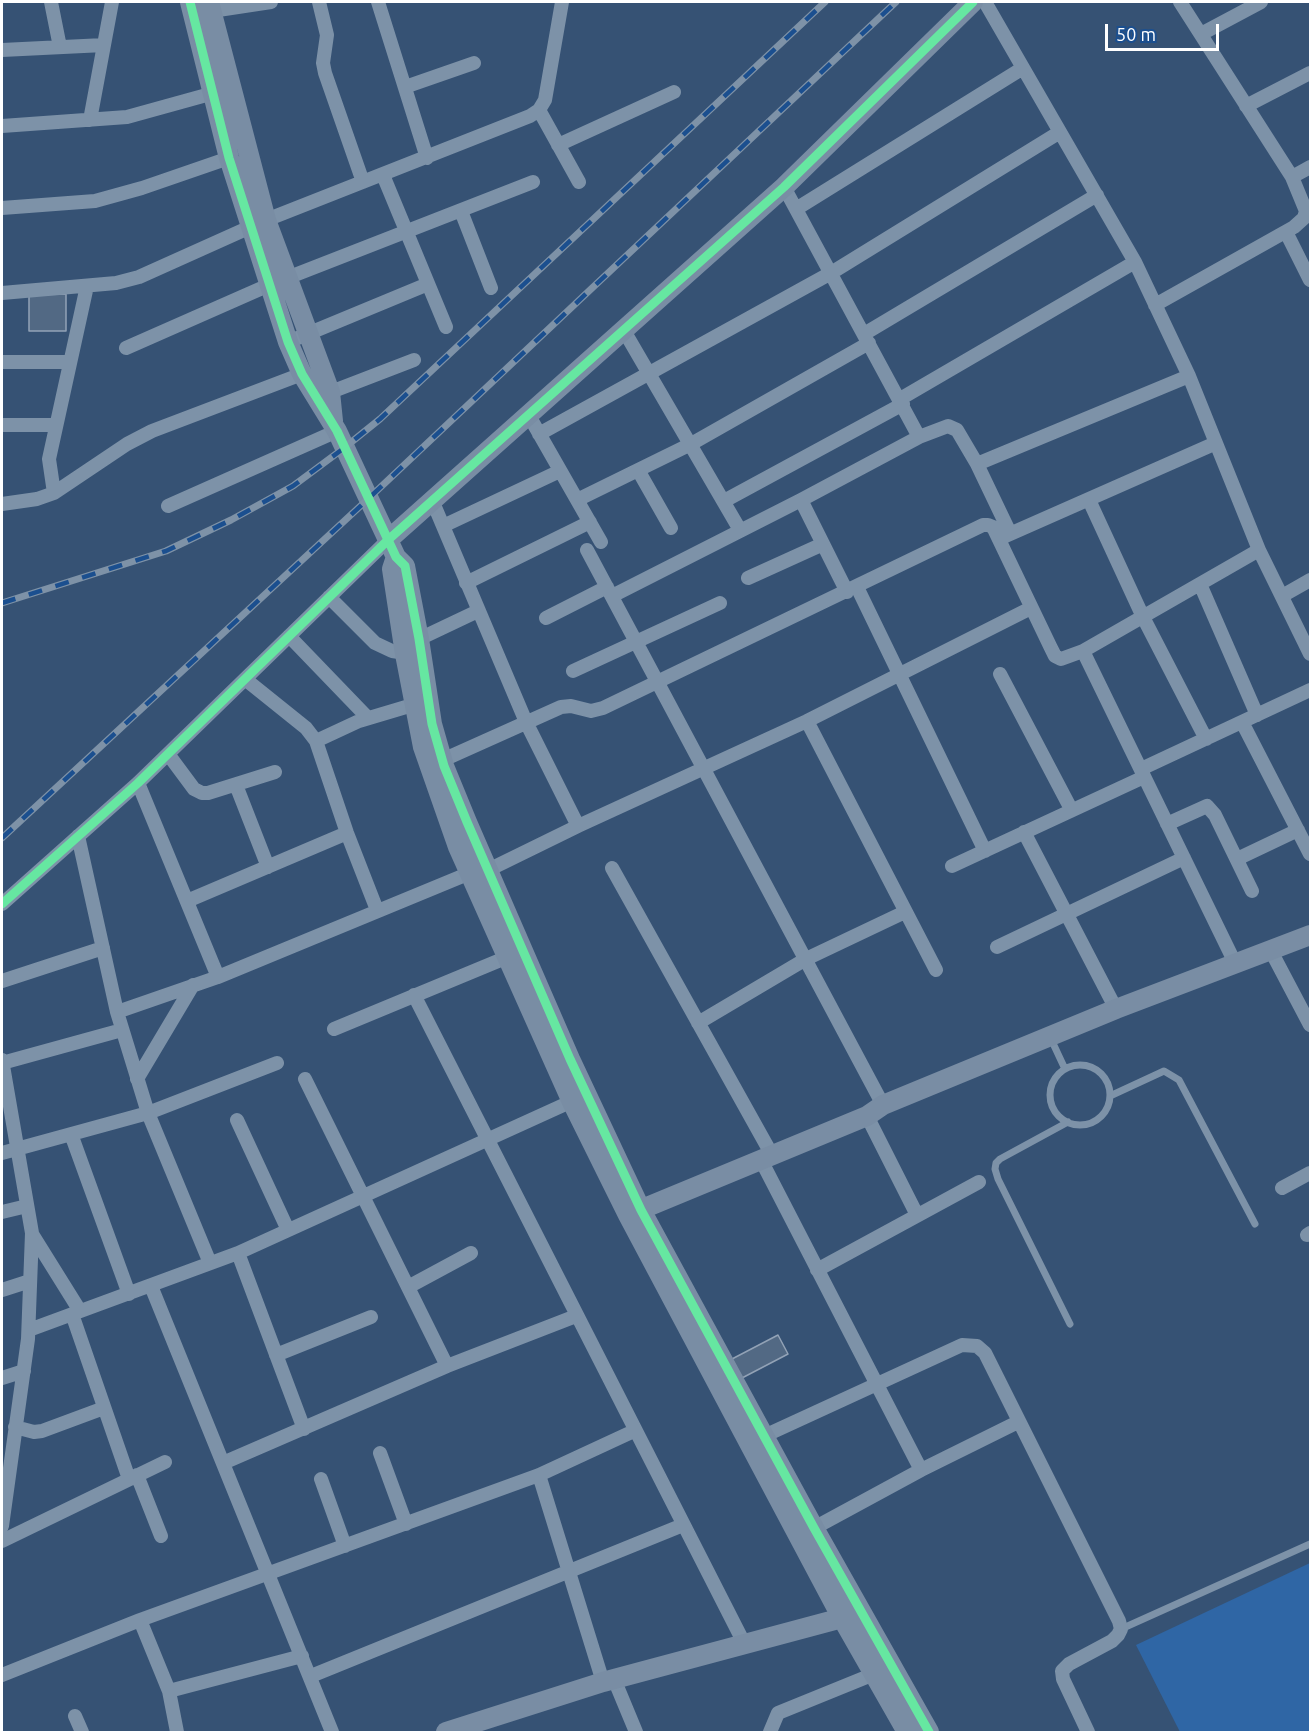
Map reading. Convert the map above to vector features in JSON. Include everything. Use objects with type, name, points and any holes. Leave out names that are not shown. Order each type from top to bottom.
[{"type":"street","points":[[51,2],[60,47]]},
{"type":"street","points":[[90,120],[112,2]]},
{"type":"street","points":[[271,2],[201,7],[258,223],[278,282],[288,342],[302,374],[323,395]]},
{"type":"street","points":[[319,2],[327,35],[323,63],[325,73],[363,182]]},
{"type":"street","points":[[378,2],[427,158]]},
{"type":"street","points":[[2,904],[138,783],[329,597],[392,549],[432,500],[784,187],[973,2]]},
{"type":"street","points":[[985,2],[1136,262],[1189,376],[1259,550],[1309,646]]},
{"type":"street","points":[[1155,305],[1286,232],[1304,218],[1306,211],[1292,177],[1180,2]]},
{"type":"street","points":[[1201,34],[1261,2]]},
{"type":"street","points":[[2,293],[116,283],[139,277],[258,223],[519,122],[539,110],[545,100],[560,3]]},
{"type":"street","points":[[2,50],[104,45]]},
{"type":"street","points":[[405,87],[474,63]]},
{"type":"street","points":[[796,208],[1023,68]]},
{"type":"street","points":[[1246,106],[1311,73]]},
{"type":"street","points":[[2,126],[127,117],[222,91]]},
{"type":"street","points":[[222,91],[229,158],[258,223]]},
{"type":"street","points":[[558,145],[675,93]]},
{"type":"street","points":[[539,110],[579,183]]},
{"type":"street","points":[[539,434],[831,273],[1060,132]]},
{"type":"street","points":[[2,208],[95,201],[142,188],[229,158]]},
{"type":"street","points":[[1292,177],[1311,166]]},
{"type":"street","points":[[383,175],[446,327]]},
{"type":"street","points":[[126,348],[278,282],[533,182]]},
{"type":"street","points":[[784,187],[920,437]]},
{"type":"street","points":[[577,500],[691,444],[867,339],[1097,195]]},
{"type":"street","points":[[461,211],[491,288]]},
{"type":"street","points":[[1286,232],[1311,280]]},
{"type":"street","points":[[724,501],[902,402],[1136,262]]},
{"type":"street","points":[[278,282],[307,334],[323,395],[336,429],[392,549],[392,569],[415,649],[432,724],[436,763],[458,848],[476,874],[515,954],[579,1098],[634,1213],[851,1613],[929,1732]]},
{"type":"street","points":[[288,342],[428,284]]},
{"type":"street","points":[[54,493],[49,459],[87,286]]},
{"type":"street","points":[[623,329],[740,530]]},
{"type":"street","points":[[323,395],[414,360]]},
{"type":"street","points":[[2,362],[70,362]]},
{"type":"street","points":[[2,504],[37,499],[54,493],[127,444],[152,431],[302,374]]},
{"type":"street","points":[[978,464],[1189,376]]},
{"type":"street","points":[[528,414],[601,542]]},
{"type":"street","points":[[2,425],[56,425]]},
{"type":"street","points":[[546,618],[609,592],[740,530],[941,427],[957,429],[978,464],[1031,608],[1055,656],[1060,659],[1083,651],[1259,550]]},
{"type":"street","points":[[168,506],[336,429]]},
{"type":"street","points":[[1004,536],[1216,443]]},
{"type":"street","points":[[638,470],[671,528]]},
{"type":"street","points":[[443,526],[560,471]]},
{"type":"street","points":[[432,500],[526,722],[578,826]]},
{"type":"street","points":[[801,500],[823,544],[852,589],[899,676],[985,851]]},
{"type":"street","points":[[1089,500],[1143,617],[1206,739]]},
{"type":"street","points":[[466,583],[590,522]]},
{"type":"street","points":[[436,763],[561,706],[597,710],[983,525],[988,525],[1004,536]]},
{"type":"street","points":[[748,578],[823,544]]},
{"type":"street","points":[[587,550],[806,959],[875,1110],[917,1215]]},
{"type":"street","points":[[1282,596],[1311,580]]},
{"type":"street","points":[[1200,584],[1257,715]]},
{"type":"street","points":[[329,597],[375,643],[392,651],[415,649],[478,611]]},
{"type":"street","points":[[573,671],[720,603]]},
{"type":"street","points":[[117,1012],[218,977],[377,910],[476,874],[807,721],[1031,608]]},
{"type":"street","points":[[289,636],[368,718]]},
{"type":"street","points":[[415,649],[416,704],[423,747],[436,763]]},
{"type":"street","points":[[1083,651],[1236,965]]},
{"type":"street","points":[[1000,674],[1071,809]]},
{"type":"street","points":[[245,679],[306,728],[316,741],[347,833],[377,910]]},
{"type":"street","points":[[952,867],[1206,739],[1311,690]]},
{"type":"street","points":[[316,741],[368,718],[416,704]]},
{"type":"street","points":[[807,721],[936,970]]},
{"type":"street","points":[[1242,722],[1311,854]]},
{"type":"street","points":[[168,754],[198,792],[208,793],[275,772]]},
{"type":"street","points":[[138,783],[218,977]]},
{"type":"street","points":[[236,784],[268,867]]},
{"type":"street","points":[[1167,824],[1207,806],[1215,815],[1252,891]]},
{"type":"street","points":[[1237,859],[1298,830]]},
{"type":"street","points":[[1024,832],[1116,1009]]},
{"type":"street","points":[[187,901],[347,833]]},
{"type":"street","points":[[78,836],[117,1012],[137,1079],[148,1113],[210,1263]]},
{"type":"street","points":[[997,947],[1184,858]]},
{"type":"street","points":[[612,868],[698,1023],[766,1158],[817,1270],[921,1470]]},
{"type":"street","points":[[698,1023],[806,959],[905,912]]},
{"type":"street","points":[[634,1213],[1116,1009],[1311,935]]},
{"type":"street","points":[[2,981],[103,948]]},
{"type":"street","points":[[1271,951],[1311,1025]]},
{"type":"street","points":[[334,1029],[515,954]]},
{"type":"street","points":[[137,1079],[193,985]]},
{"type":"street","points":[[414,995],[634,1431],[744,1643]]},
{"type":"street","points":[[2,1526],[6,1466],[15,1427],[29,1330],[32,1233],[2,1062],[123,1030]]},
{"type":"street","points":[[2,1153],[148,1113],[277,1063]]},
{"type":"street","points":[[305,1079],[447,1366]]},
{"type":"street","points":[[29,1330],[238,1253],[579,1098]]},
{"type":"street","points":[[237,1120],[288,1230]]},
{"type":"street","points":[[70,1134],[129,1294]]},
{"type":"street","points":[[1282,1188],[1311,1173]]},
{"type":"street","points":[[817,1270],[980,1182]]},
{"type":"street","points":[[2,1212],[27,1206]]},
{"type":"street","points":[[32,1233],[76,1313],[104,1407],[161,1536]]},
{"type":"street","points":[[238,1253],[304,1429]]},
{"type":"street","points":[[408,1287],[471,1253]]},
{"type":"street","points":[[2,1290],[30,1281]]},
{"type":"street","points":[[152,1286],[332,1732]]},
{"type":"street","points":[[223,1463],[447,1366],[576,1316]]},
{"type":"street","points":[[276,1355],[371,1317]]},
{"type":"street","points":[[764,1436],[962,1345],[977,1346],[985,1353],[1119,1621],[1118,1635],[1112,1641],[1069,1664],[1062,1671],[1063,1679],[1088,1732]]},
{"type":"street","points":[[708,1349],[764,1436],[814,1528],[851,1613],[874,1674],[907,1732]]},
{"type":"street","points":[[2,1378],[24,1371]]},
{"type":"street","points":[[15,1427],[34,1432],[42,1431],[104,1407]]},
{"type":"street","points":[[814,1528],[921,1470],[1018,1422]]},
{"type":"street","points":[[2,1675],[140,1620],[539,1475],[634,1431]]},
{"type":"street","points":[[380,1453],[406,1524]]},
{"type":"street","points":[[2,1541],[165,1462]]},
{"type":"street","points":[[539,1475],[569,1572],[609,1680],[636,1732]]},
{"type":"street","points":[[321,1479],[345,1546]]},
{"type":"street","points":[[311,1676],[683,1525]]},
{"type":"street","points":[[446,1732],[491,1725],[609,1680],[851,1613]]},
{"type":"street","points":[[140,1620],[169,1690],[177,1732]]},
{"type":"street","points":[[169,1690],[302,1656]]},
{"type":"street","points":[[770,1732],[778,1713],[874,1674]]},
{"type":"street","points":[[75,1716],[82,1732]]},
{"type":"lane","points":[[1050,1037],[1065,1069]]},
{"type":"lane","points":[[1082,1065],[1099,1072],[1105,1079],[1110,1096],[1105,1112],[1092,1122],[1085,1124],[1068,1122],[1054,1110],[1050,1092],[1053,1083],[1065,1069],[1082,1065]]},
{"type":"lane","points":[[1110,1096],[1164,1071],[1179,1080],[1255,1224]]},
{"type":"lane","points":[[1068,1122],[1000,1159],[995,1169],[1070,1324]]},
{"type":"lane","points":[[1120,1629],[1311,1544]]},
{"type":"shaded area","points":[[1310,1563],[1310,1732],[1180,1732],[1136,1645]]},
{"type":"building","points":[[66,294],[66,331],[29,331],[29,295]]},
{"type":"building","points":[[778,1335],[788,1354],[742,1378],[732,1359]]},
{"type":"railway","points":[[2,603],[166,551],[231,520],[293,486],[380,419],[825,2]]},
{"type":"railway","points":[[2,838],[368,499],[896,2]]},
{"type":"cycle path","points":[[190,2],[229,158],[288,342],[302,374],[337,431],[396,557],[405,566],[432,724],[444,766],[467,822],[570,1059],[641,1210],[814,1528],[929,1732]]},
{"type":"cycle path","points":[[2,904],[138,783],[388,540],[784,187],[973,2]]}]
